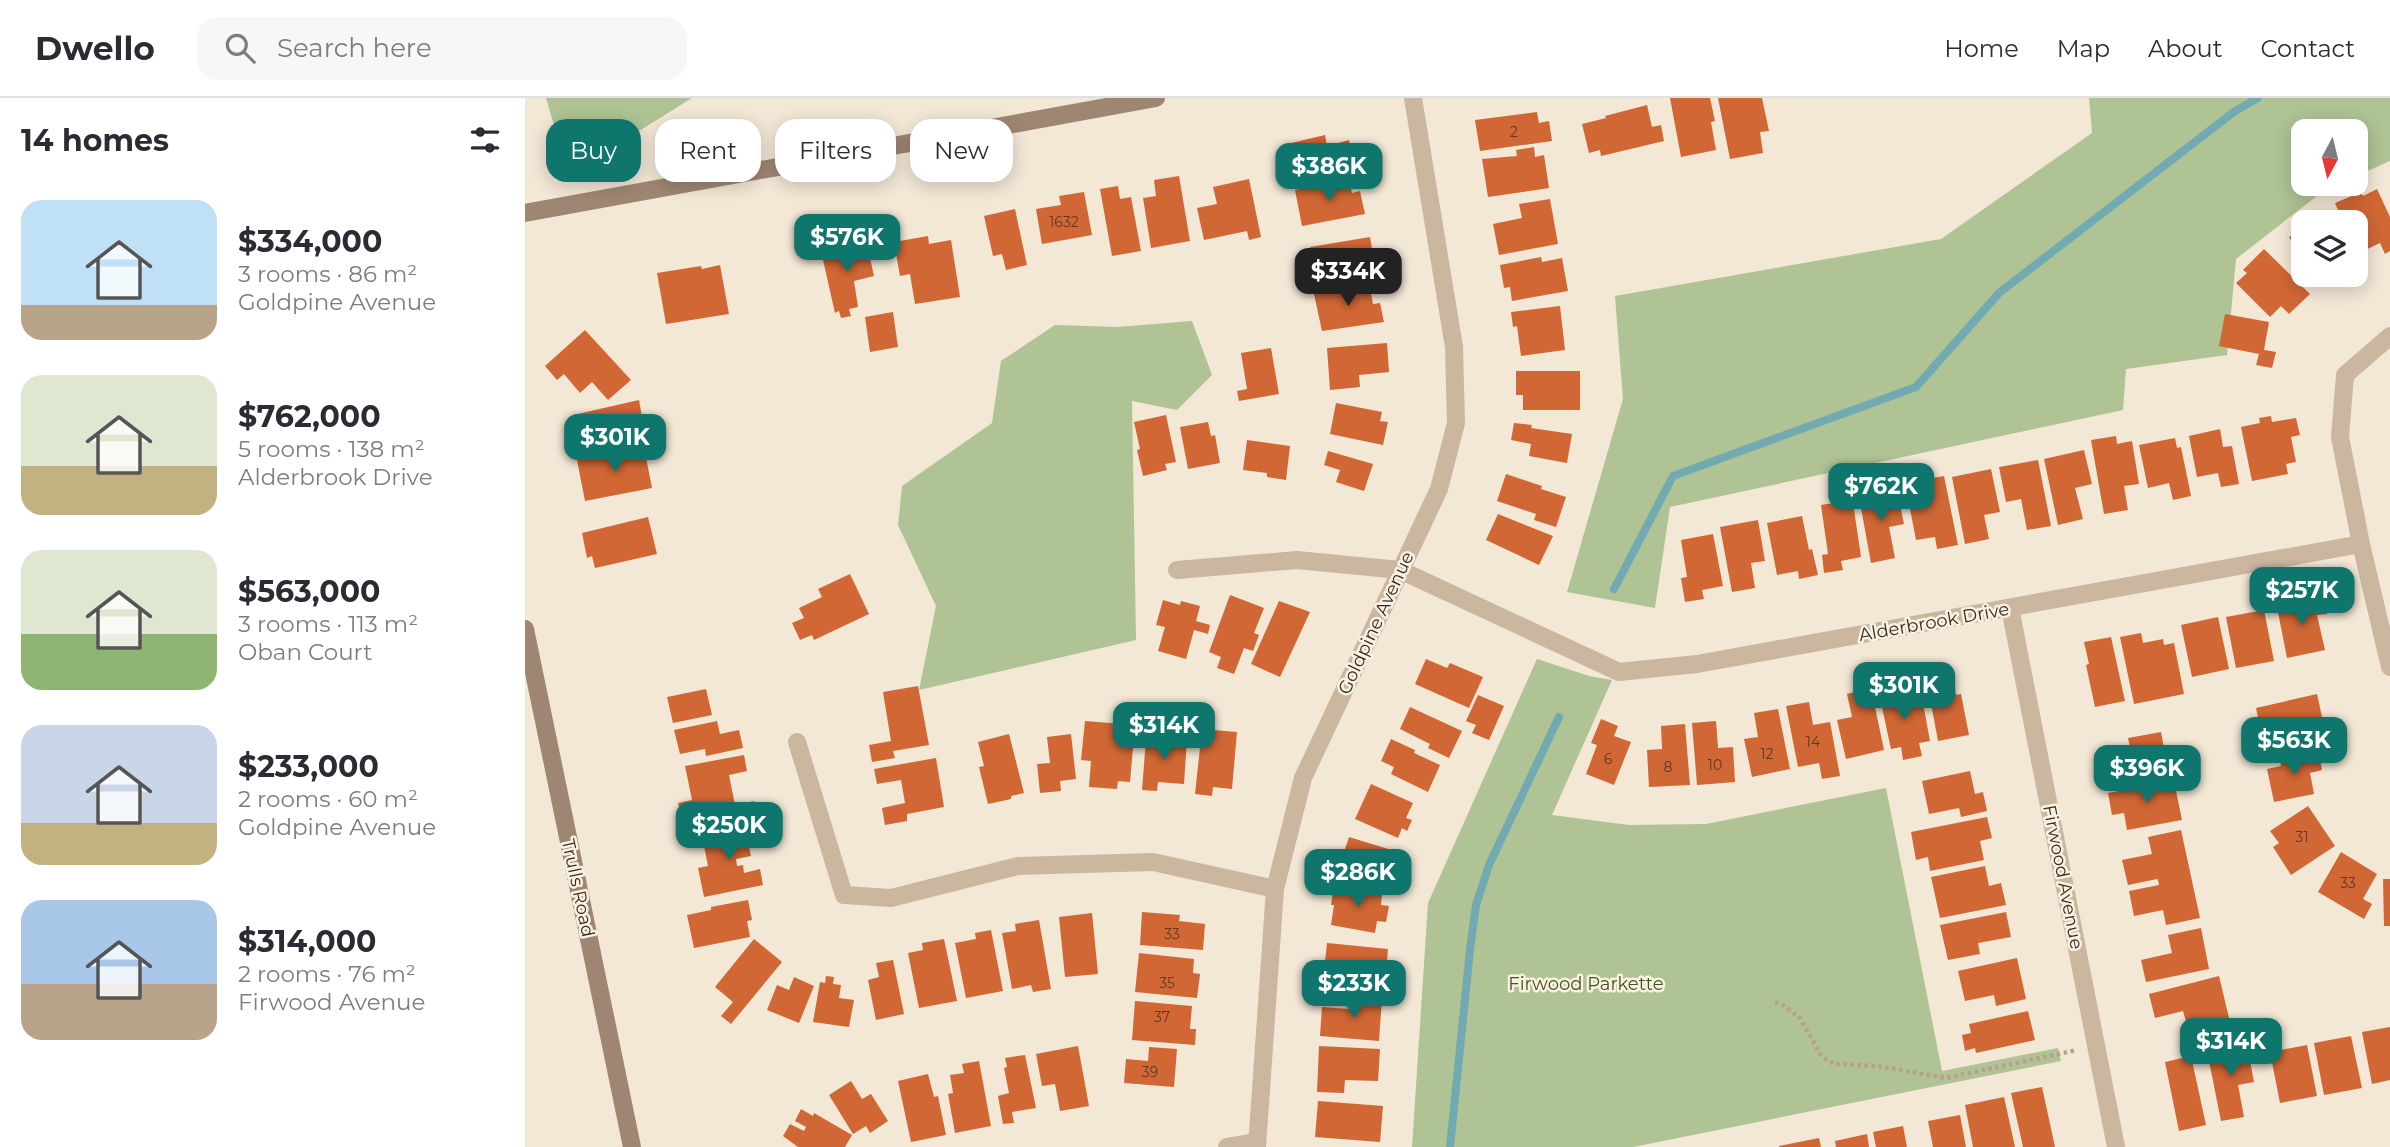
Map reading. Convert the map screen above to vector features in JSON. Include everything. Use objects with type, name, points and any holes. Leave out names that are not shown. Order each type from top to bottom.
[{"type":"street","points":[[525,213],[1156,98]]},
{"type":"street","name":"Goldpine Avenue","points":[[1257,1144],[1275,888],[1303,778],[1439,489],[1456,423],[1454,347],[1413,98]]},
{"type":"street","points":[[2390,336],[2345,375],[2340,437],[2361,544],[2390,667]]},
{"type":"street","name":"Alderbrook Drive","points":[[1177,570],[1297,560],[1400,570],[1619,672],[1697,664],[2361,544]]},
{"type":"street","name":"Firwood Avenue","points":[[2010,608],[2116,1147]]},
{"type":"street","name":"Trulls Road","points":[[525,629],[632,1147]]},
{"type":"street","points":[[797,742],[844,895],[891,898],[1018,866],[1153,862],[1275,888]]},
{"type":"street","points":[[1227,1147],[1257,1144]]},
{"type":"path","points":[[1775,1002],[1800,1018],[1822,1056],[1834,1064],[1877,1066],[1946,1078],[2096,1046]]},
{"type":"green space","points":[[546,98],[692,98],[641,130],[641,119],[552,119]]},
{"type":"green space","points":[[2089,98],[2390,98],[2390,161],[2368,171],[2368,119],[2291,119],[2291,196],[2317,196],[2299,210],[2291,210],[2291,216],[2236,259],[2227,355],[2126,369],[2123,410],[1670,507],[1655,608],[1567,592],[1623,399],[1615,296],[1941,239],[2092,133]]},
{"type":"green space","points":[[1192,321],[1212,375],[1177,410],[1132,401],[1136,640],[919,690],[936,606],[898,525],[902,486],[992,423],[1001,361],[1055,325],[1117,327]]},
{"type":"green space","name":"Firwood Parkette","points":[[1537,659],[1589,676],[1612,680],[1552,815],[1629,825],[1706,824],[1886,788],[1942,1071],[2058,1048],[2061,1061],[1633,1147],[1412,1147],[1428,903]]},
{"type":"building","points":[[1670,98],[1710,98],[1715,121],[1711,122],[1716,150],[1681,157]]},
{"type":"building","points":[[1718,98],[1762,98],[1769,131],[1760,132],[1763,153],[1730,159]]},
{"type":"building","points":[[1647,105],[1652,127],[1661,125],[1664,141],[1601,156],[1600,150],[1589,153],[1582,124]]},
{"type":"building","points":[[1537,112],[1539,123],[1549,121],[1552,141],[1480,151],[1475,120]]},
{"type":"building","points":[[1325,135],[1327,146],[1349,140],[1355,168],[1296,182],[1287,144]]},
{"type":"building","points":[[1534,147],[1535,157],[1544,155],[1549,188],[1488,197],[1482,159],[1517,156],[1516,150]]},
{"type":"building","points":[[1179,176],[1190,241],[1151,248],[1143,198],[1156,196],[1154,180]]},
{"type":"building","points":[[1249,179],[1261,237],[1249,240],[1247,231],[1204,240],[1197,208],[1217,204],[1213,187]]},
{"type":"building","points":[[1349,180],[1352,193],[1360,191],[1365,214],[1302,226],[1295,190]]},
{"type":"building","points":[[1118,186],[1120,199],[1131,197],[1141,251],[1112,256],[1100,189]]},
{"type":"building","points":[[2377,189],[2390,217],[2390,251],[2385,254],[2380,243],[2368,249],[2368,210],[2338,210],[2335,203],[2352,196],[2368,196]]},
{"type":"building","points":[[1084,192],[1092,235],[1042,244],[1036,209],[1061,205],[1059,196]]},
{"type":"building","points":[[1550,199],[1558,244],[1499,255],[1493,224],[1522,218],[1519,204]]},
{"type":"building","points":[[1015,209],[1027,265],[1006,270],[1002,254],[993,256],[984,216]]},
{"type":"building","points":[[928,236],[929,244],[951,240],[960,297],[915,304],[910,274],[900,276],[894,242]]},
{"type":"building","points":[[1370,237],[1376,272],[1316,283],[1310,247]]},
{"type":"building","points":[[866,240],[874,276],[854,281],[858,307],[849,309],[851,316],[841,318],[839,311],[835,313],[821,251]]},
{"type":"building","points":[[2264,249],[2291,275],[2291,287],[2303,287],[2310,294],[2289,314],[2281,306],[2270,317],[2236,283],[2247,273],[2243,270]]},
{"type":"building","points":[[1541,257],[1542,262],[1562,258],[1568,291],[1512,301],[1510,287],[1504,288],[1500,265]]},
{"type":"building","points":[[720,265],[729,314],[666,324],[657,273]]},
{"type":"building","points":[[1369,283],[1373,304],[1380,303],[1384,322],[1322,331],[1314,294]]},
{"type":"building","points":[[1560,306],[1565,350],[1521,356],[1517,326],[1513,327],[1511,312]]},
{"type":"building","points":[[893,312],[898,347],[870,352],[865,317]]},
{"type":"building","points":[[2225,314],[2269,322],[2264,350],[2276,352],[2272,368],[2256,365],[2259,354],[2219,346]]},
{"type":"building","points":[[585,330],[631,380],[608,400],[592,382],[580,393],[564,374],[557,380],[545,366]]},
{"type":"building","points":[[1387,343],[1389,372],[1359,375],[1360,387],[1330,390],[1327,348]]},
{"type":"building","points":[[1271,348],[1279,394],[1239,401],[1237,391],[1247,389],[1241,353]]},
{"type":"building","points":[[1516,371],[1580,371],[1580,410],[1523,410],[1523,395],[1516,395]]},
{"type":"building","points":[[639,400],[642,417],[637,418],[642,441],[576,456],[574,444],[579,443],[573,415]]},
{"type":"building","points":[[1336,403],[1382,412],[1380,421],[1388,422],[1383,445],[1330,434]]},
{"type":"building","points":[[1166,415],[1176,462],[1165,464],[1167,470],[1143,476],[1134,422]]},
{"type":"building","points":[[2271,416],[2272,422],[2296,418],[2300,435],[2291,437],[2296,462],[2286,464],[2288,474],[2252,481],[2241,427],[2260,423],[2259,418]]},
{"type":"building","points":[[1208,422],[1211,436],[1215,435],[1220,463],[1188,469],[1180,427]]},
{"type":"building","points":[[1514,423],[1572,434],[1567,463],[1529,456],[1531,444],[1511,440]]},
{"type":"building","points":[[2220,429],[2223,447],[2232,446],[2239,484],[2221,487],[2218,473],[2197,477],[2189,436]]},
{"type":"building","points":[[2116,436],[2117,444],[2132,441],[2139,484],[2124,486],[2128,510],[2104,514],[2091,440]]},
{"type":"building","points":[[2175,438],[2177,448],[2181,447],[2191,496],[2173,500],[2169,483],[2148,488],[2139,445]]},
{"type":"building","points":[[1247,440],[1290,446],[1286,480],[1267,477],[1267,473],[1243,470]]},
{"type":"building","points":[[644,447],[652,488],[585,501],[577,460]]},
{"type":"building","points":[[2084,450],[2092,484],[2075,488],[2083,519],[2058,525],[2044,459]]},
{"type":"building","points":[[1328,451],[1373,464],[1364,491],[1336,482],[1340,470],[1324,465]]},
{"type":"building","points":[[2038,460],[2051,526],[2027,530],[2021,499],[2006,502],[1999,467]]},
{"type":"building","points":[[1991,469],[2000,512],[1984,515],[1989,539],[1965,544],[1952,477]]},
{"type":"building","points":[[1506,474],[1566,497],[1556,527],[1534,520],[1536,514],[1497,501]]},
{"type":"building","points":[[1944,476],[1958,545],[1937,549],[1935,537],[1916,540],[1905,483]]},
{"type":"building","points":[[1897,490],[1904,524],[1889,527],[1895,558],[1871,563],[1859,497]]},
{"type":"building","points":[[1852,496],[1861,557],[1841,561],[1843,570],[1824,573],[1822,555],[1828,554],[1821,505],[1839,502],[1839,499]]},
{"type":"building","points":[[1498,514],[1553,536],[1539,565],[1486,540]]},
{"type":"building","points":[[1802,516],[1809,550],[1812,549],[1818,575],[1799,579],[1798,571],[1777,575],[1767,523]]},
{"type":"building","points":[[648,517],[657,554],[595,568],[592,556],[587,558],[582,533]]},
{"type":"building","points":[[1758,520],[1765,561],[1751,563],[1755,588],[1732,592],[1720,527]]},
{"type":"building","points":[[1713,534],[1723,586],[1702,590],[1704,599],[1685,602],[1681,578],[1687,577],[1681,540]]},
{"type":"building","points":[[850,574],[869,614],[814,640],[812,635],[800,640],[792,623],[804,618],[799,608],[822,597],[818,589]]},
{"type":"building","points":[[1230,595],[1264,608],[1254,633],[1259,635],[1253,651],[1244,648],[1234,674],[1217,668],[1221,657],[1209,652]]},
{"type":"building","points":[[2323,597],[2327,614],[2317,615],[2325,650],[2287,658],[2277,607]]},
{"type":"building","points":[[1163,600],[1180,605],[1181,601],[1200,606],[1196,621],[1210,625],[1208,634],[1194,630],[1186,659],[1158,651],[1165,627],[1156,625]]},
{"type":"building","points":[[1279,601],[1310,612],[1280,677],[1251,664]]},
{"type":"building","points":[[2264,610],[2274,661],[2236,668],[2226,617]]},
{"type":"building","points":[[2218,617],[2229,669],[2192,677],[2181,625]]},
{"type":"building","points":[[2141,633],[2143,643],[2163,639],[2164,645],[2174,643],[2184,694],[2134,704],[2120,637]]},
{"type":"building","points":[[2111,637],[2125,701],[2095,707],[2084,642]]},
{"type":"building","points":[[1426,659],[1447,668],[1450,663],[1483,677],[1469,708],[1415,684]]},
{"type":"building","points":[[1951,670],[1956,695],[1961,694],[1969,735],[1938,741],[1928,675]]},
{"type":"building","points":[[1903,684],[1907,706],[1923,703],[1930,741],[1919,743],[1922,756],[1903,760],[1901,747],[1891,749],[1878,689]]},
{"type":"building","points":[[918,686],[929,745],[893,751],[895,758],[872,762],[869,745],[891,741],[883,692]]},
{"type":"building","points":[[1871,688],[1884,750],[1846,759],[1837,720],[1852,717],[1847,694]]},
{"type":"building","points":[[706,689],[712,715],[673,723],[667,697]]},
{"type":"building","points":[[2317,694],[2324,726],[2333,724],[2336,740],[2277,753],[2271,725],[2260,727],[2256,708]]},
{"type":"building","points":[[1478,695],[1504,706],[1489,740],[1472,733],[1476,725],[1466,721]]},
{"type":"building","points":[[1809,702],[1813,725],[1830,722],[1840,776],[1822,779],[1819,763],[1798,767],[1786,706]]},
{"type":"building","points":[[1410,707],[1462,731],[1449,758],[1428,748],[1430,744],[1400,729]]},
{"type":"building","points":[[1778,709],[1790,769],[1752,777],[1744,739],[1758,737],[1754,713]]},
{"type":"building","points":[[1601,719],[1618,726],[1614,736],[1631,742],[1614,785],[1586,774],[1597,745],[1591,743]]},
{"type":"building","points":[[717,721],[720,734],[739,730],[743,748],[706,756],[705,749],[680,754],[674,730]]},
{"type":"building","points":[[1085,721],[1135,725],[1130,782],[1118,781],[1117,789],[1089,787],[1091,761],[1081,760]]},
{"type":"building","points":[[1716,721],[1718,748],[1733,747],[1735,782],[1697,785],[1692,723]]},
{"type":"building","points":[[1685,724],[1690,785],[1649,787],[1647,750],[1662,749],[1661,726]]},
{"type":"building","points":[[1202,729],[1237,732],[1232,789],[1213,787],[1212,796],[1195,794]]},
{"type":"building","points":[[2161,732],[2169,774],[2107,787],[2102,762],[2132,756],[2128,738]]},
{"type":"building","points":[[1009,734],[1024,793],[988,804],[979,767],[984,766],[978,742]]},
{"type":"building","points":[[1071,734],[1076,779],[1060,781],[1061,791],[1040,793],[1037,764],[1050,763],[1047,737]]},
{"type":"building","points":[[1163,737],[1187,739],[1184,784],[1158,782],[1157,791],[1142,790],[1146,739],[1162,740]]},
{"type":"building","points":[[1391,739],[1440,765],[1428,792],[1391,774],[1394,767],[1381,761]]},
{"type":"building","points":[[2319,752],[2322,770],[2310,773],[2314,794],[2274,802],[2267,769],[2281,766],[2280,760]]},
{"type":"building","points":[[744,755],[747,771],[729,775],[735,805],[754,801],[757,819],[701,830],[699,818],[682,821],[678,803],[692,800],[685,766]]},
{"type":"building","points":[[936,758],[944,807],[907,814],[907,821],[885,825],[882,808],[905,803],[901,780],[877,784],[874,769]]},
{"type":"building","points":[[1970,771],[1975,794],[1983,792],[1987,811],[1961,817],[1959,808],[1929,814],[1922,781]]},
{"type":"building","points":[[2174,781],[2182,820],[2127,830],[2124,813],[2112,815],[2108,793]]},
{"type":"building","points":[[1371,784],[1413,803],[1406,818],[1412,820],[1407,831],[1402,828],[1398,838],[1355,819]]},
{"type":"building","points":[[2308,806],[2335,846],[2291,875],[2273,847],[2279,843],[2270,831]]},
{"type":"building","points":[[1987,817],[1992,838],[1980,841],[1984,860],[1930,871],[1928,857],[1916,860],[1911,832]]},
{"type":"building","points":[[759,827],[762,844],[749,847],[751,856],[736,859],[737,866],[743,865],[744,873],[760,869],[763,885],[704,897],[698,868],[708,866],[702,836]]},
{"type":"building","points":[[2181,830],[2200,918],[2166,925],[2163,910],[2134,916],[2129,891],[2159,885],[2158,880],[2128,885],[2122,860],[2152,854],[2148,837]]},
{"type":"building","points":[[1349,837],[1408,855],[1398,890],[1343,872],[1347,860],[1342,858]]},
{"type":"building","points":[[2341,852],[2377,874],[2363,899],[2372,904],[2364,919],[2318,892]]},
{"type":"building","points":[[1985,866],[1989,886],[2001,883],[2006,905],[1940,918],[1931,877]]},
{"type":"building","points":[[2383,879],[2390,879],[2390,926],[2384,926]]},
{"type":"building","points":[[1334,886],[1382,894],[1381,905],[1389,906],[1386,922],[1377,921],[1375,933],[1331,925]]},
{"type":"building","points":[[748,900],[752,920],[747,921],[750,937],[694,948],[687,915]]},
{"type":"building","points":[[1142,912],[1180,915],[1179,921],[1205,924],[1203,950],[1140,945]]},
{"type":"building","points":[[2006,912],[2011,937],[1978,943],[1980,954],[1948,960],[1940,925]]},
{"type":"building","points":[[1092,913],[1098,974],[1065,977],[1059,917]]},
{"type":"building","points":[[1039,920],[1051,989],[1033,992],[1031,985],[1012,989],[1002,933],[1016,931],[1015,924]]},
{"type":"building","points":[[2201,928],[2209,969],[2146,982],[2141,960],[2172,953],[2168,935]]},
{"type":"building","points":[[991,930],[1003,991],[966,998],[955,943],[976,939],[975,933]]},
{"type":"building","points":[[754,939],[782,962],[731,1024],[721,1016],[733,1002],[715,987]]},
{"type":"building","points":[[944,939],[957,1001],[919,1008],[908,953],[923,950],[922,943]]},
{"type":"building","points":[[1327,943],[1388,949],[1385,985],[1323,980]]},
{"type":"building","points":[[1139,953],[1194,959],[1193,973],[1200,974],[1197,998],[1135,992]]},
{"type":"building","points":[[2017,958],[2026,999],[1996,1006],[1994,995],[1965,1001],[1958,971]]},
{"type":"building","points":[[893,960],[904,1014],[876,1020],[868,980],[879,977],[876,963]]},
{"type":"building","points":[[826,976],[834,977],[833,984],[841,985],[839,998],[854,1000],[849,1027],[813,1022],[820,982],[825,983]]},
{"type":"building","points":[[2219,976],[2229,1018],[2188,1028],[2183,1011],[2155,1018],[2149,994]]},
{"type":"building","points":[[794,977],[814,986],[799,1023],[767,1010],[777,985],[789,990]]},
{"type":"building","points":[[1350,995],[1382,998],[1379,1041],[1320,1036],[1322,1007],[1349,1009]]},
{"type":"building","points":[[1135,1001],[1192,1006],[1190,1029],[1196,1029],[1195,1045],[1132,1040]]},
{"type":"building","points":[[2028,1011],[2035,1040],[1976,1053],[1975,1048],[1965,1051],[1962,1035],[1971,1033],[1969,1024]]},
{"type":"building","points":[[2390,1027],[2390,1080],[2372,1084],[2362,1032]]},
{"type":"building","points":[[2351,1036],[2362,1088],[2324,1095],[2314,1043]]},
{"type":"building","points":[[2246,1040],[2254,1082],[2238,1085],[2244,1117],[2221,1121],[2208,1056],[2220,1054],[2219,1045]]},
{"type":"building","points":[[2307,1045],[2317,1096],[2280,1103],[2270,1052]]},
{"type":"building","points":[[1078,1046],[1089,1106],[1060,1111],[1055,1084],[1042,1086],[1036,1054]]},
{"type":"building","points":[[1319,1046],[1380,1049],[1378,1081],[1345,1080],[1344,1093],[1317,1092]]},
{"type":"building","points":[[1149,1047],[1177,1049],[1174,1087],[1124,1083],[1126,1059],[1148,1061]]},
{"type":"building","points":[[1025,1055],[1036,1108],[1012,1112],[1014,1123],[1003,1124],[998,1096],[1009,1093],[1004,1068],[1007,1067],[1005,1058]]},
{"type":"building","points":[[2191,1056],[2206,1125],[2179,1131],[2165,1062]]},
{"type":"building","points":[[979,1061],[991,1126],[955,1133],[948,1094],[953,1093],[950,1075],[964,1073],[962,1064]]},
{"type":"building","points":[[928,1074],[934,1097],[938,1096],[946,1135],[911,1142],[898,1081]]},
{"type":"building","points":[[851,1081],[862,1099],[871,1094],[888,1121],[870,1133],[866,1126],[853,1134],[829,1095]]},
{"type":"building","points":[[2042,1087],[2055,1147],[2023,1147],[2011,1093]]},
{"type":"building","points":[[2004,1097],[2015,1147],[1973,1147],[1965,1105]]},
{"type":"building","points":[[1318,1101],[1383,1106],[1380,1142],[1315,1137]]},
{"type":"building","points":[[801,1109],[813,1116],[814,1113],[852,1135],[845,1147],[798,1147],[783,1136],[790,1124],[804,1131],[806,1127],[795,1121]]},
{"type":"building","points":[[1960,1115],[1966,1147],[1933,1147],[1928,1121]]},
{"type":"building","points":[[1903,1126],[1907,1147],[1876,1147],[1873,1132]]},
{"type":"building","points":[[1867,1134],[1869,1147],[1836,1147],[1835,1141]]},
{"type":"building","points":[[1819,1138],[1821,1147],[1779,1147],[1779,1146]]},
{"type":"waterway","points":[[1614,589],[1673,476],[1916,387],[1999,293],[2235,111],[2258,98]]},
{"type":"waterway","points":[[1450,1147],[1476,905],[1489,865],[1559,717]]}]
